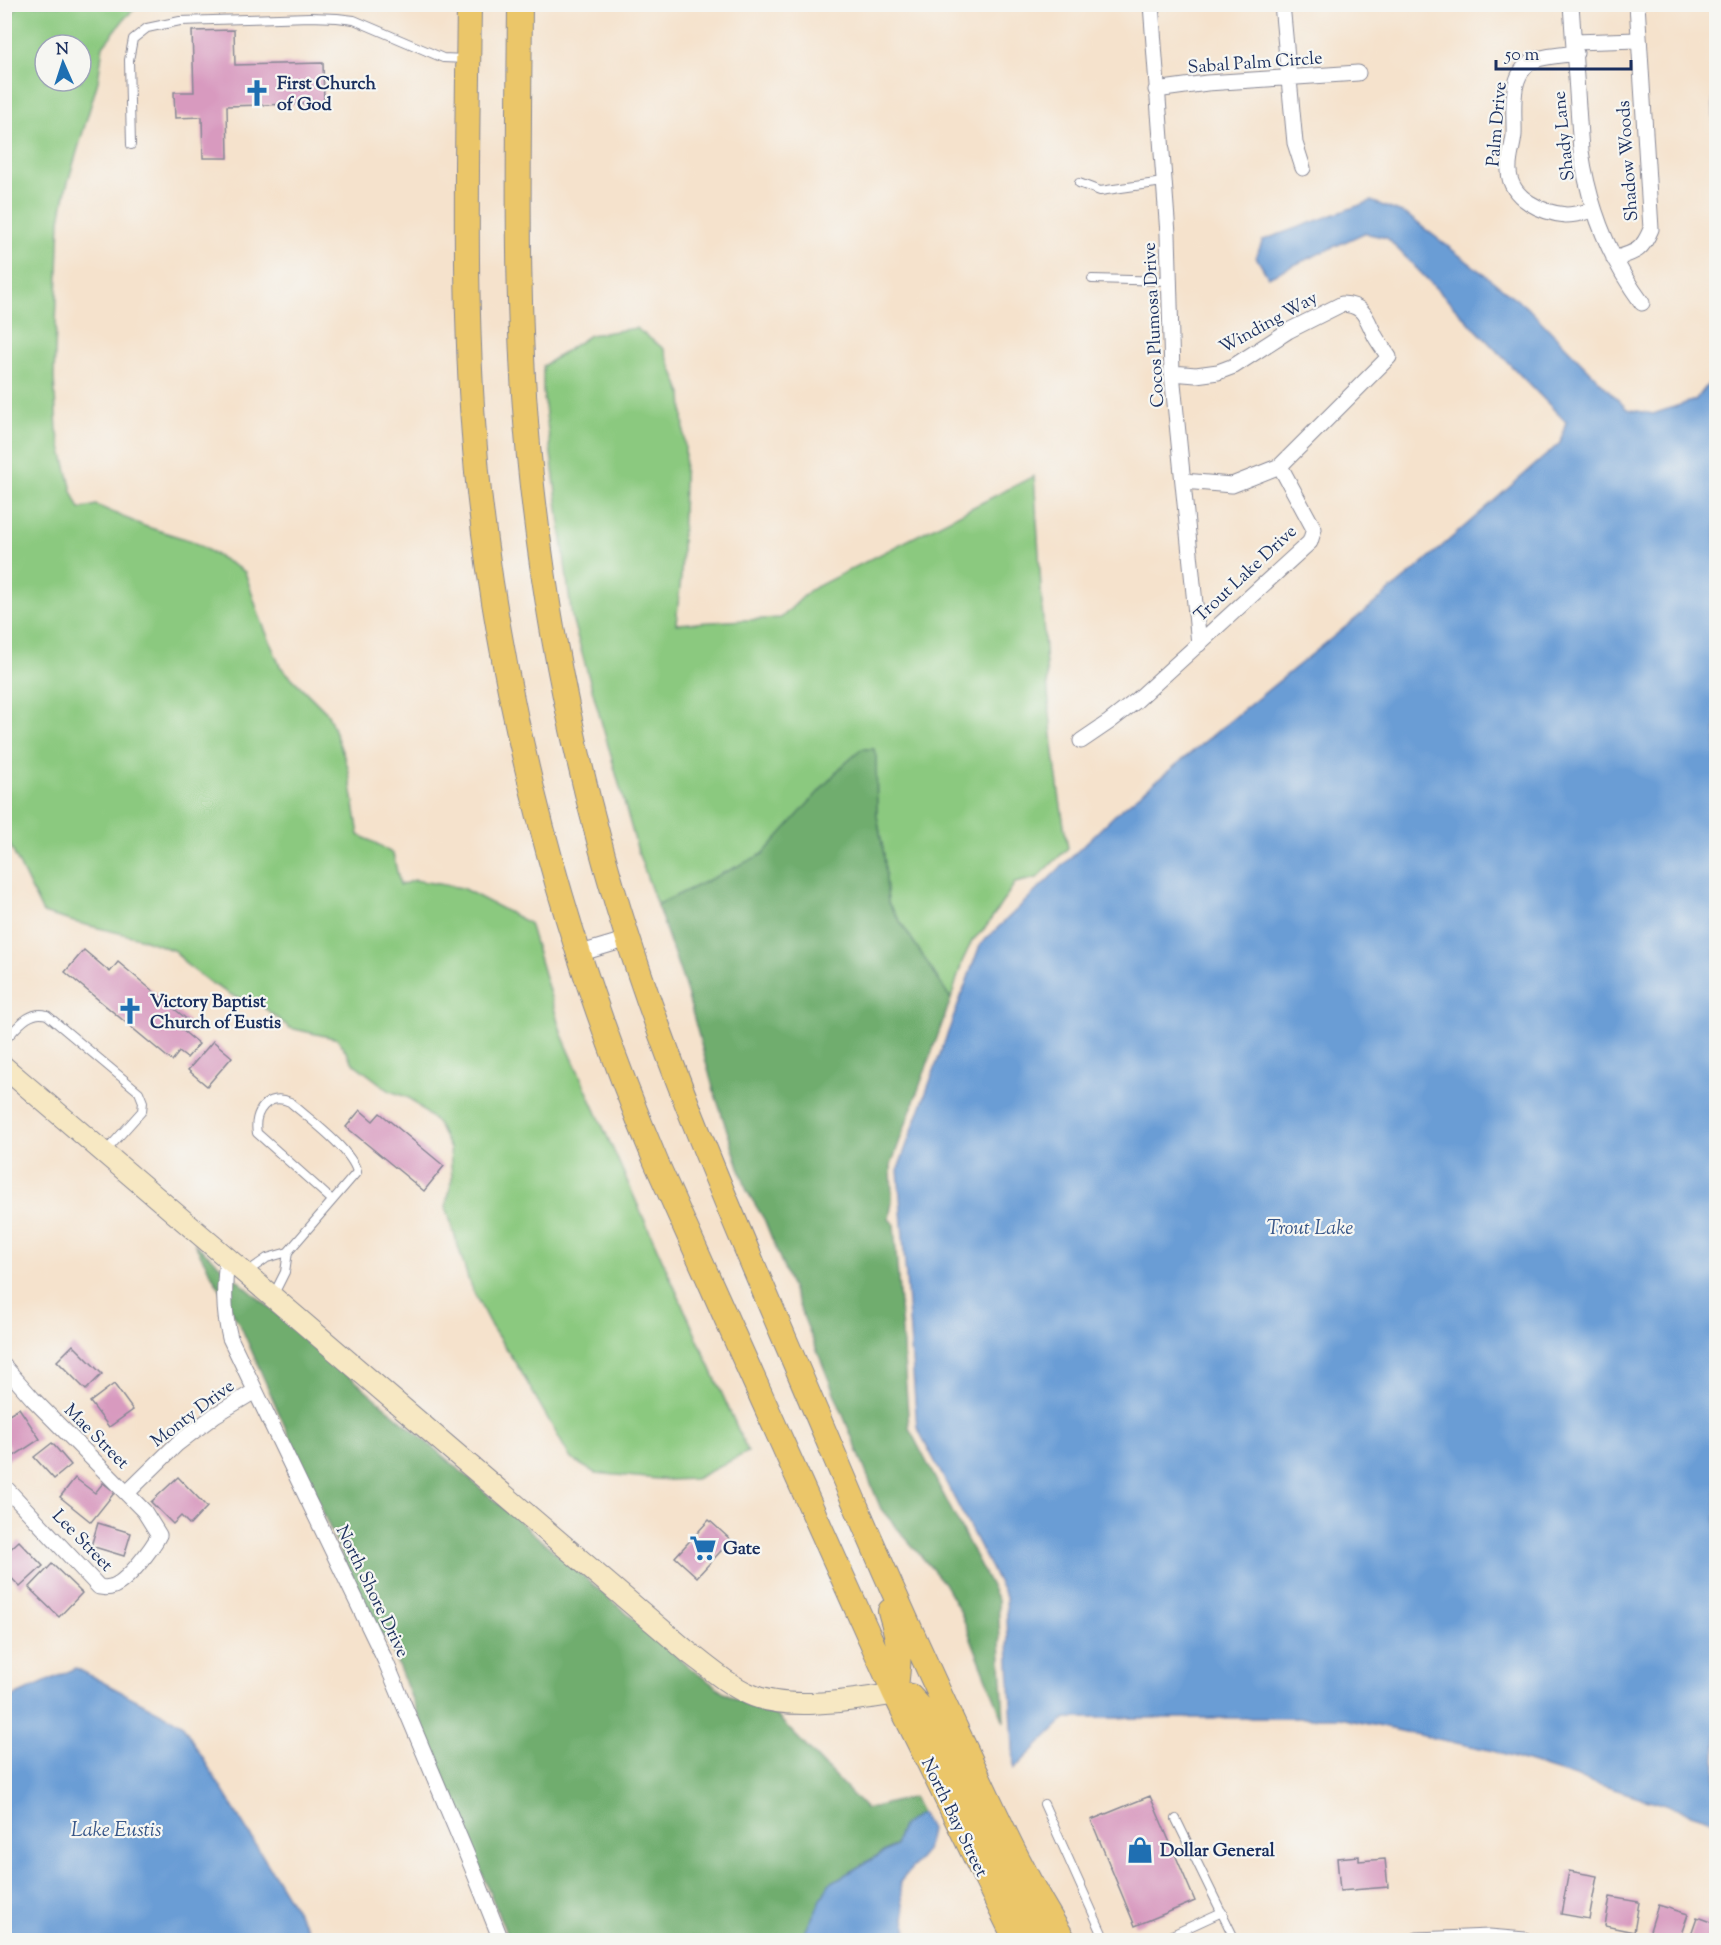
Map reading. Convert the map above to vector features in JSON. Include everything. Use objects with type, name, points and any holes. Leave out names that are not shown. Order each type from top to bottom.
[{"type":"main road","name":"North Bay Street","points":[[469,4],[467,314],[482,513],[505,664],[549,860],[578,954],[628,1094],[656,1162],[895,1694],[1016,1941]]},
{"type":"main road","points":[[520,4],[518,264],[524,398],[532,489],[559,670],[601,850],[628,939],[705,1146],[853,1500],[945,1707],[1019,1863],[1042,1907],[1064,1941]]},
{"type":"main road","points":[[4,1067],[679,1645],[729,1683],[751,1695],[771,1702],[819,1703],[895,1694],[910,1696],[933,1721],[1015,1894],[1044,1941]]},
{"type":"main road","points":[[853,1500],[896,1632],[900,1658],[895,1694]]},
{"type":"street","name":"Cocos Plumosa Drive","points":[[1151,4],[1164,182],[1172,373],[1199,644]]},
{"type":"street","points":[[1282,4],[1295,143],[1303,168]]},
{"type":"street","name":"Shady Lane","points":[[1571,4],[1584,175],[1593,210],[1614,259],[1624,279],[1642,303]]},
{"type":"street","name":"Shadow Woods","points":[[1614,259],[1634,252],[1646,243],[1651,229],[1637,4]]},
{"type":"street","name":"Palm Drive","points":[[1593,210],[1569,215],[1553,213],[1528,202],[1518,194],[1511,183],[1509,171],[1514,135],[1516,83],[1522,69],[1531,61],[1539,58],[1575,47],[1638,40]]},
{"type":"street","name":"Sabal Palm Circle","points":[[1156,90],[1208,83],[1358,73]]},
{"type":"street","name":"Winding Way","points":[[1172,373],[1196,375],[1218,372],[1234,366],[1288,331],[1342,304],[1350,304],[1360,309],[1368,317],[1374,335],[1389,357],[1280,466]]},
{"type":"street","points":[[1183,481],[1232,485],[1280,466]]},
{"type":"street","name":"Trout Lake Drive","points":[[1081,741],[1136,701],[1310,542],[1314,529],[1280,466]]},
{"type":"street","points":[[578,954],[628,939]]},
{"type":"street","name":"North Shore Drive","points":[[227,1258],[224,1289],[225,1318],[230,1338],[385,1660],[501,1941]]},
{"type":"street","name":"Mae Street","points":[[4,1366],[33,1399],[144,1511],[159,1535]]},
{"type":"street","name":"Monty Drive","points":[[127,1493],[177,1444],[215,1416],[255,1391]]},
{"type":"street","name":"Lee Street","points":[[4,1486],[99,1587],[113,1587],[121,1582],[152,1549],[159,1535]]},
{"type":"street","points":[[1417,1941],[1489,1937],[1526,1941]]},
{"type":"lane","points":[[131,145],[129,60],[133,39],[147,28],[180,21],[310,16],[337,18],[354,20],[443,58],[468,59]]},
{"type":"lane","points":[[1079,183],[1100,191],[1164,182]]},
{"type":"lane","points":[[1092,279],[1169,281]]},
{"type":"lane","points":[[4,1041],[28,1017],[40,1012],[47,1015],[139,1092],[143,1102],[142,1112],[105,1152]]},
{"type":"lane","points":[[272,1297],[285,1272],[288,1252],[357,1172],[354,1162],[345,1152],[290,1102],[282,1098],[272,1100],[258,1113],[255,1122],[257,1133],[332,1200]]},
{"type":"lane","points":[[245,1274],[267,1258],[288,1252]]},
{"type":"lane","points":[[1044,1804],[1105,1941]]},
{"type":"lane","points":[[1176,1819],[1235,1941]]},
{"type":"lane","points":[[1161,1941],[1222,1912]]},
{"type":"green space","points":[[19,5],[139,5],[125,18],[103,46],[98,81],[66,189],[60,220],[54,377],[57,430],[72,491],[80,509],[96,505],[144,526],[192,541],[245,572],[259,615],[280,666],[328,714],[348,767],[359,835],[393,854],[400,885],[415,880],[462,888],[529,923],[562,1035],[748,1452],[695,1479],[668,1480],[595,1473],[571,1459],[520,1370],[491,1326],[470,1285],[446,1207],[452,1179],[450,1149],[437,1123],[409,1098],[390,1091],[353,1063],[338,1039],[290,1028],[258,1003],[235,997],[211,983],[187,965],[175,951],[140,938],[43,913],[5,835],[4,32],[10,17]]},
{"type":"green space","points":[[636,328],[664,349],[682,394],[685,451],[681,578],[676,624],[781,618],[810,590],[1034,476],[1054,756],[1068,848],[1037,878],[1015,883],[986,927],[972,941],[962,962],[951,999],[888,903],[884,855],[877,816],[876,757],[873,749],[862,749],[840,768],[763,854],[657,905],[639,855],[572,618],[543,391],[543,366],[590,335]]},
{"type":"green space","points":[[862,749],[874,749],[876,757],[877,816],[884,855],[888,903],[951,999],[891,1165],[892,1202],[889,1219],[894,1224],[909,1428],[998,1600],[1004,1722],[961,1613],[944,1583],[881,1509],[764,1219],[747,1191],[714,1091],[685,986],[657,905],[763,854],[840,768]]},
{"type":"green space","points":[[194,1243],[694,1671],[747,1705],[773,1712],[866,1809],[913,1797],[921,1812],[902,1826],[895,1845],[829,1884],[801,1940],[509,1940],[388,1640],[374,1628],[242,1329]]},
{"type":"water","points":[[1716,4],[1716,198],[1713,83],[1714,5]]},
{"type":"water","name":"Trout Lake","points":[[1371,201],[1407,215],[1529,309],[1627,409],[1653,414],[1695,400],[1716,375],[1716,1821],[1489,1750],[1340,1718],[1066,1718],[1014,1769],[1006,1597],[917,1427],[898,1169],[980,945],[1117,813],[1408,576],[1560,443],[1566,422],[1387,238],[1364,233],[1268,277],[1256,257],[1263,240]]},
{"type":"water","name":"Lake Eustis","points":[[76,1668],[182,1724],[314,1940],[5,1940],[5,1700]]},
{"type":"water","points":[[921,1812],[930,1829],[926,1851],[900,1882],[907,1933],[903,1940],[801,1940],[829,1884],[895,1846],[902,1826]]},
{"type":"building","points":[[234,30],[235,65],[323,63],[324,103],[227,106],[228,158],[203,158],[202,117],[175,118],[174,92],[194,92],[192,31]]},
{"type":"building","points":[[84,950],[110,972],[118,962],[189,1021],[182,1030],[199,1044],[187,1058],[179,1052],[172,1061],[65,972]]},
{"type":"building","points":[[213,1041],[232,1057],[207,1086],[188,1070]]},
{"type":"building","points":[[360,1110],[373,1121],[380,1113],[444,1166],[424,1191],[346,1127]]},
{"type":"building","points":[[73,1345],[102,1374],[86,1390],[57,1361]]},
{"type":"building","points":[[114,1384],[133,1410],[109,1427],[90,1402]]},
{"type":"building","points":[[19,1408],[40,1439],[5,1462],[4,1451],[10,1448],[4,1439],[4,1417]]},
{"type":"building","points":[[52,1443],[71,1465],[54,1479],[34,1457]]},
{"type":"building","points":[[178,1477],[207,1507],[190,1525],[181,1516],[173,1524],[151,1502]]},
{"type":"building","points":[[75,1478],[95,1493],[103,1483],[115,1492],[91,1522],[60,1497]]},
{"type":"building","name":"Gate","points":[[709,1520],[731,1540],[697,1577],[675,1557]]},
{"type":"building","points":[[98,1523],[131,1533],[124,1556],[91,1546]]},
{"type":"building","points":[[19,1541],[43,1566],[20,1587],[4,1570],[4,1555]]},
{"type":"building","points":[[52,1564],[82,1593],[59,1617],[29,1588]]},
{"type":"building","points":[[1150,1796],[1195,1901],[1135,1926],[1091,1820]]},
{"type":"building","points":[[1359,1856],[1359,1861],[1385,1859],[1388,1887],[1340,1891],[1337,1858]]},
{"type":"building","points":[[1569,1871],[1597,1876],[1589,1919],[1561,1914]]},
{"type":"building","points":[[1610,1897],[1639,1902],[1634,1932],[1605,1926]]},
{"type":"building","points":[[1658,1905],[1688,1914],[1679,1940],[1659,1940],[1648,1937]]},
{"type":"building","points":[[1697,1917],[1716,1924],[1716,1940],[1689,1940]]},
{"type":"place","name":"First Church of God","points":[[257,93]]},
{"type":"place","name":"Victory Baptist Church of Eustis","points":[[130,1011]]},
{"type":"place","name":"Gate","points":[[703,1548]]},
{"type":"place","name":"Dollar General","points":[[1140,1850]]}]
